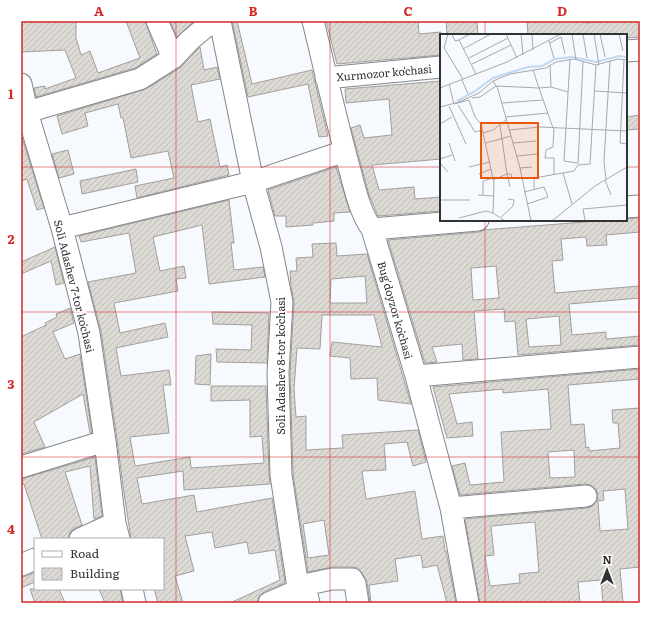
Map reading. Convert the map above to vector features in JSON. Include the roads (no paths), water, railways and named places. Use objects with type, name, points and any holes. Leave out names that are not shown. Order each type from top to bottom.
[{"type":"street","points":[[158,21],[173,58]]},
{"type":"street","points":[[27,112],[140,79],[173,58],[190,40],[213,21]]},
{"type":"street","name":"Soli Adashev 8-tor koʻchasi","points":[[220,21],[253,182],[272,247],[282,302],[278,373],[281,475],[296,581],[304,594]]},
{"type":"street","name":"Bug'doyzor koʻchasi","points":[[313,21],[326,78],[363,214],[372,229],[416,376],[451,508],[468,603]]},
{"type":"street","points":[[627,51],[640,50]]},
{"type":"street","name":"Xurmozor koʻchasi","points":[[326,78],[440,67]]},
{"type":"street","name":"Soli Adashev 7-tor koʻchasi","points":[[21,84],[27,112],[62,228],[89,333],[117,531]]},
{"type":"street","points":[[62,228],[253,182],[345,151]]},
{"type":"street","points":[[372,229],[466,221]]},
{"type":"street","points":[[416,376],[640,357]]},
{"type":"street","points":[[21,467],[105,440]]},
{"type":"street","points":[[451,508],[586,496]]},
{"type":"street","points":[[85,538],[117,531]]},
{"type":"street","points":[[21,565],[34,559]]},
{"type":"street","points":[[269,603],[292,593],[304,594],[332,579],[344,578],[352,579],[355,584],[358,603]]},
{"type":"street","points":[[132,590],[135,603]]}]
